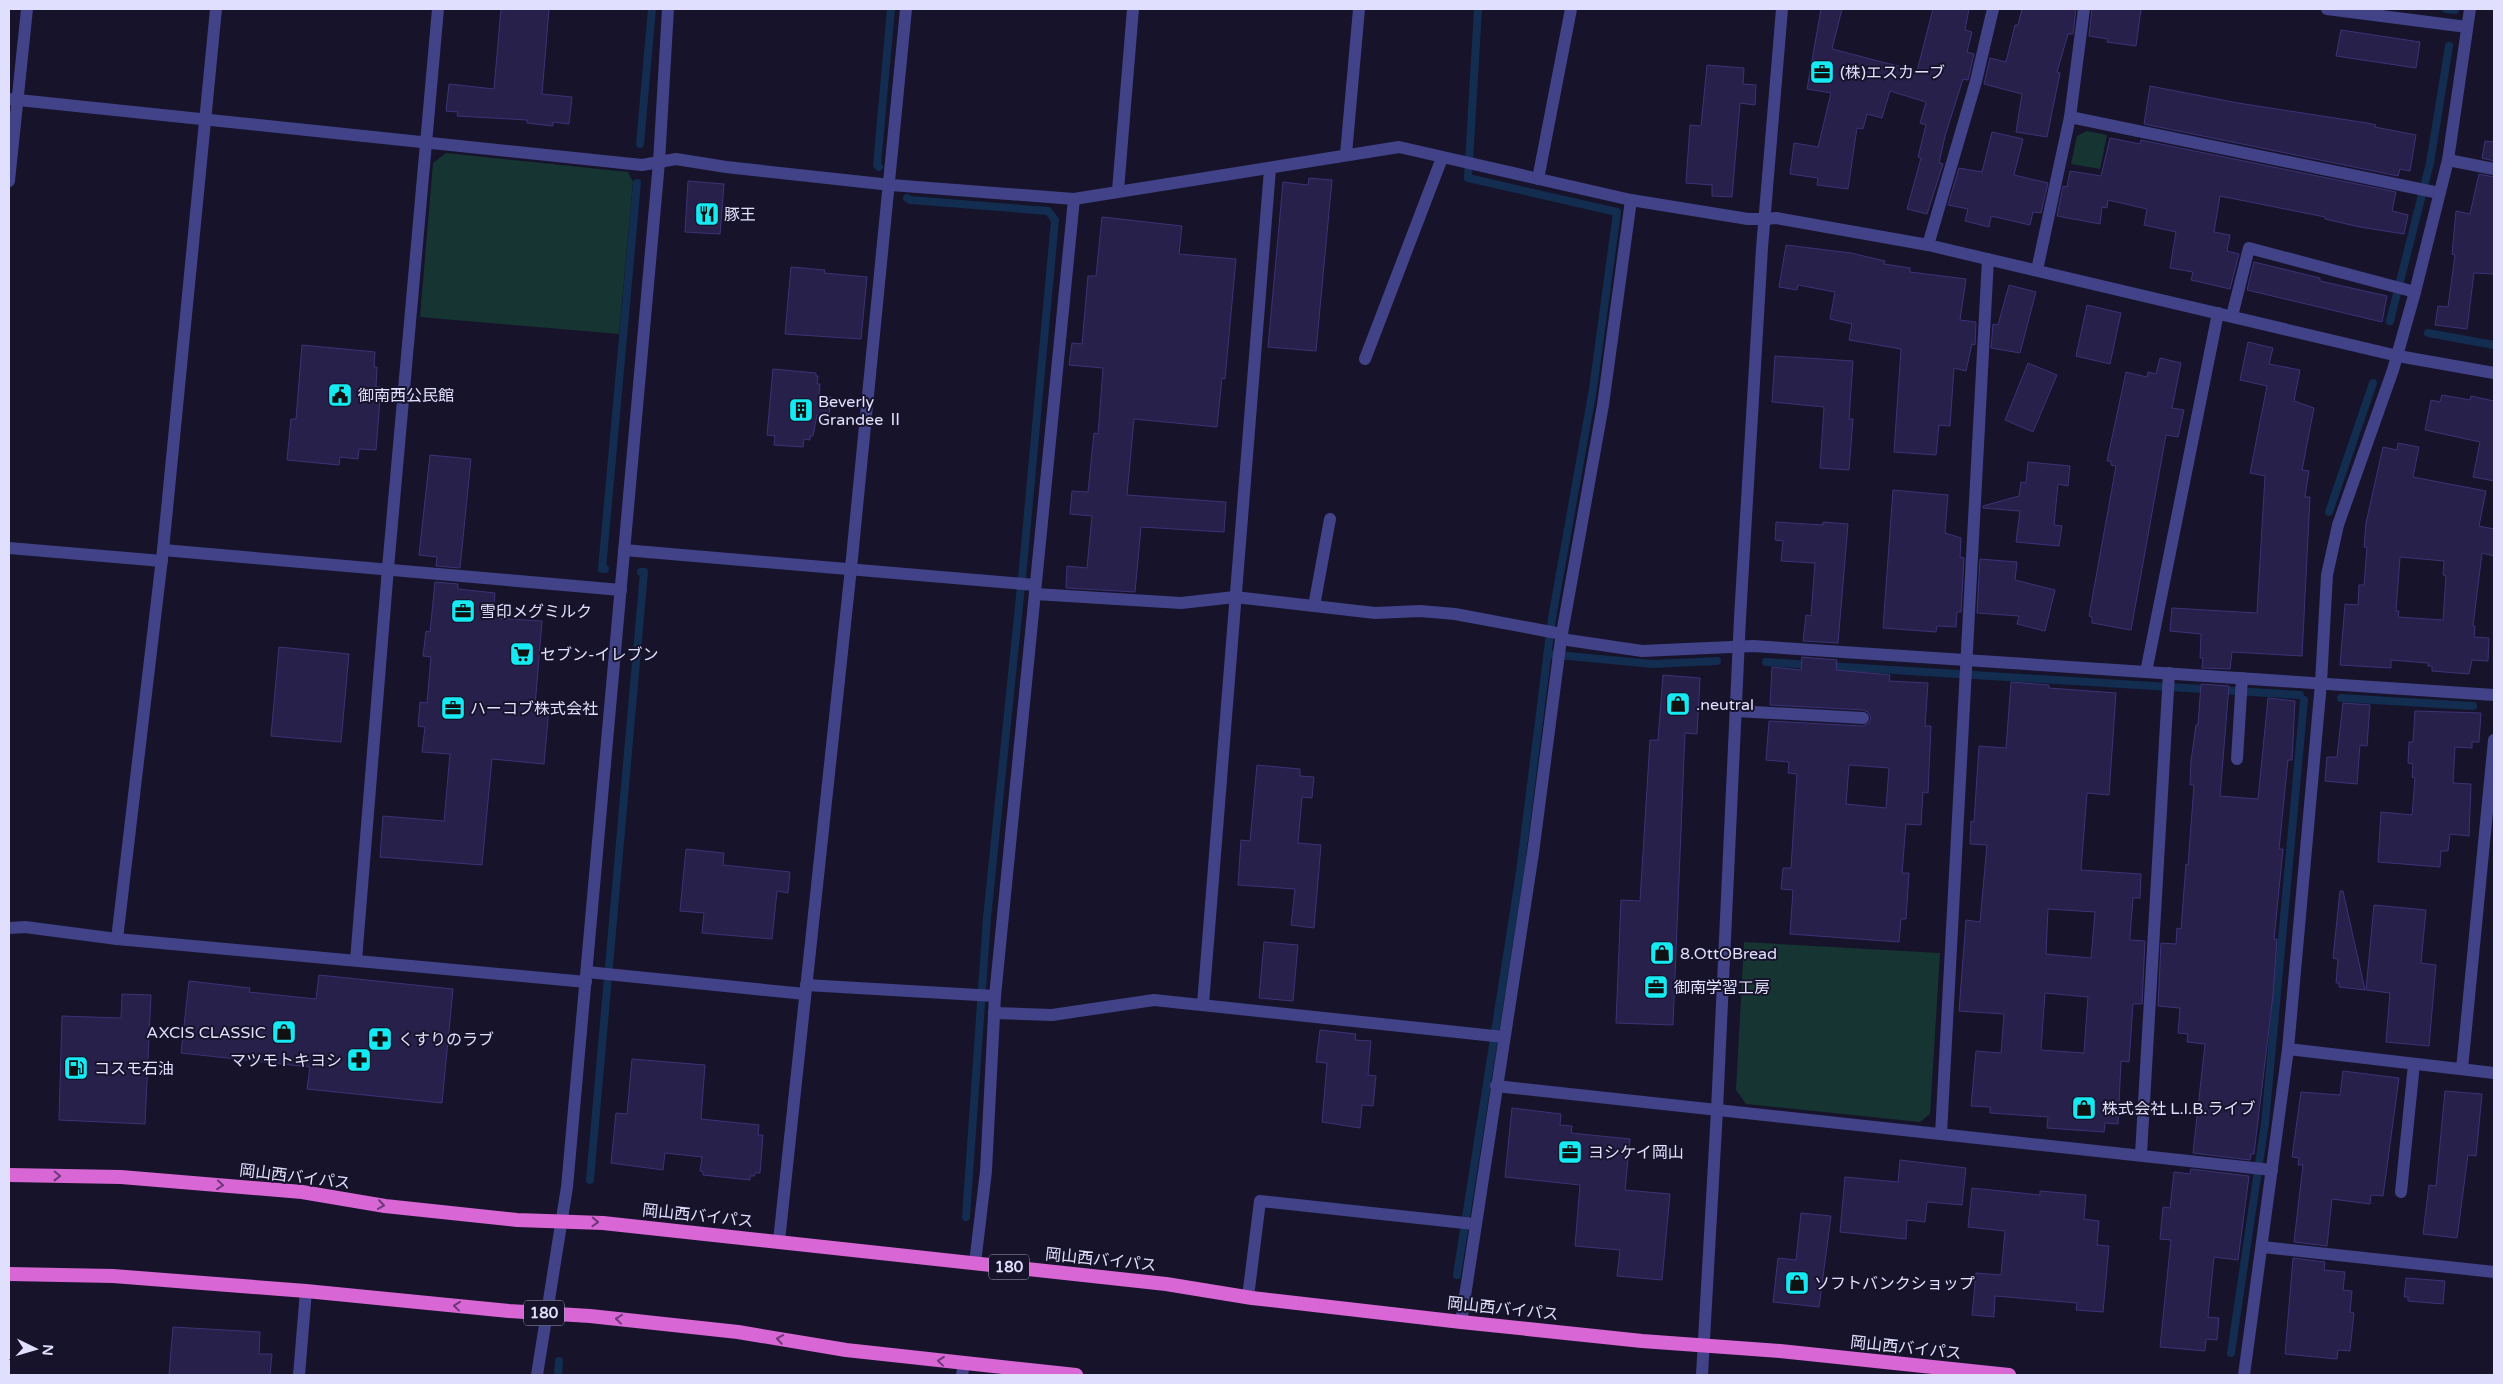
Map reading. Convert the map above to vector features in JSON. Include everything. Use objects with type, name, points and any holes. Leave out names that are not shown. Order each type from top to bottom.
[{"type":"highway","name":"岡山西バイパス","points":[[9,1175],[121,1177],[283,1190],[385,1206],[517,1220],[604,1223],[1166,1284],[1248,1297],[1461,1322],[1780,1351],[2009,1375]]},
{"type":"highway","name":"180","points":[[9,1274],[113,1276],[306,1291],[738,1332],[963,1369],[1076,1375]]},
{"type":"street","points":[[9,181],[14,100],[27,9]]},
{"type":"street","points":[[117,940],[163,556],[207,121],[216,9]]},
{"type":"street","points":[[356,960],[388,568],[438,9]]},
{"type":"street","points":[[537,1375],[567,1188],[658,162],[668,9]]},
{"type":"street","points":[[779,1242],[891,184],[906,9]]},
{"type":"street","points":[[1118,190],[1133,9]]},
{"type":"street","points":[[1346,154],[1359,9]]},
{"type":"street","points":[[1538,180],[1572,9]]},
{"type":"street","points":[[1702,1375],[1718,1110],[1739,646],[1764,218],[1782,9]]},
{"type":"street","points":[[1928,245],[1976,82],[1993,9]]},
{"type":"street","points":[[2036,270],[2070,117],[2084,9]]},
{"type":"street","points":[[2327,9],[2349,10],[2467,27]]},
{"type":"street","points":[[2244,1375],[2262,1247],[2264,1169],[2288,1050],[2322,683],[2327,575],[2338,525],[2398,356],[2404,289],[2429,191],[2448,160],[2470,9]]},
{"type":"street","points":[[14,100],[207,121],[426,141],[642,165],[676,159],[726,168],[1074,199],[1118,190],[1270,169],[1346,154],[1399,147],[1631,200],[1748,219],[1776,218],[1928,245],[2398,356],[2494,373]]},
{"type":"street","points":[[2070,117],[2429,191]]},
{"type":"street","points":[[1365,359],[1442,158]]},
{"type":"street","points":[[2448,160],[2494,169]]},
{"type":"street","points":[[1203,1004],[1234,597],[1270,169]]},
{"type":"street","points":[[975,1263],[986,1171],[994,1012],[985,995],[1028,586],[1074,199]]},
{"type":"street","points":[[1461,1322],[1467,1223],[1496,1086],[1497,1036],[1533,853],[1559,655],[1556,634],[1603,405],[1631,200]]},
{"type":"street","points":[[2232,316],[2249,248],[2404,289]]},
{"type":"street","points":[[1941,1134],[1988,259]]},
{"type":"street","points":[[2146,672],[2218,313]]},
{"type":"street","points":[[1314,606],[1330,519]]},
{"type":"street","points":[[9,548],[388,568],[621,590]]},
{"type":"street","points":[[624,550],[851,568],[1181,603],[1234,597],[1375,613],[1420,611],[1455,614],[1642,651],[1739,646],[1965,670],[2146,672],[2168,682],[2242,686],[2322,683],[2494,695]]},
{"type":"street","points":[[2141,1154],[2168,682]]},
{"type":"street","points":[[2236,759],[2242,686]]},
{"type":"street","points":[[1736,711],[1863,718]]},
{"type":"street","points":[[2462,1069],[2494,740]]},
{"type":"street","points":[[9,928],[25,927],[117,940],[587,977],[608,974],[805,990],[985,995]]},
{"type":"street","points":[[994,1012],[1052,1015],[1154,1000],[1497,1036]]},
{"type":"street","points":[[2288,1050],[2494,1073]]},
{"type":"street","points":[[2400,1192],[2414,1064]]},
{"type":"street","points":[[1496,1086],[2141,1154],[2264,1169]]},
{"type":"street","points":[[1248,1297],[1260,1201],[1467,1223]]},
{"type":"street","points":[[2262,1247],[2494,1272]]},
{"type":"street","points":[[299,1375],[306,1291]]},
{"type":"green space","points":[[2087,131],[2107,135],[2100,169],[2071,164],[2077,136]]},
{"type":"green space","points":[[446,153],[628,172],[633,182],[619,334],[420,317],[433,163]]},
{"type":"green space","points":[[1744,942],[1940,953],[1930,1114],[1920,1122],[1746,1104],[1736,1090]]},
{"type":"building","points":[[501,9],[549,9],[542,94],[572,97],[569,124],[553,122],[553,126],[527,123],[527,120],[457,116],[458,112],[446,111],[449,84],[494,89]]},
{"type":"building","points":[[1821,9],[1842,9],[1832,49],[1917,71],[1933,9],[1969,9],[1965,30],[1972,32],[1967,52],[1974,54],[1968,80],[1963,79],[1945,136],[1939,163],[1943,164],[1927,214],[1907,209],[1921,158],[1918,157],[1926,125],[1920,123],[1926,102],[1890,91],[1882,118],[1867,114],[1863,129],[1857,128],[1848,189],[1817,185],[1818,178],[1790,174],[1794,143],[1818,147],[1831,93],[1807,89]]},
{"type":"building","points":[[2022,9],[2076,9],[2073,34],[2068,34],[2057,72],[2060,73],[2047,137],[2016,132],[2022,94],[1984,84],[1990,58],[2006,62],[2015,25],[2018,25]]},
{"type":"building","points":[[2092,9],[2141,9],[2136,46],[2107,42],[2108,39],[2089,36]]},
{"type":"building","points":[[2341,30],[2420,42],[2416,68],[2336,56]]},
{"type":"building","points":[[1707,65],[1744,68],[1743,84],[1756,85],[1755,105],[1740,103],[1732,197],[1712,196],[1712,185],[1686,183],[1690,125],[1701,126]]},
{"type":"building","points":[[2150,86],[2238,103],[2367,123],[2376,125],[2375,127],[2416,135],[2410,171],[2400,169],[2398,176],[2144,124]]},
{"type":"building","points":[[1992,132],[2023,139],[2014,175],[2048,183],[2041,213],[2033,212],[2030,225],[1991,216],[1989,227],[1965,221],[1968,209],[1948,205],[1959,168],[1982,172]]},
{"type":"building","points":[[2110,138],[2140,144],[2141,140],[2396,192],[2392,211],[2408,215],[2404,234],[2360,227],[2325,219],[2325,217],[2220,196],[2214,232],[2230,235],[2227,251],[2239,254],[2230,289],[2191,280],[2193,272],[2170,268],[2176,232],[2144,225],[2147,209],[2108,200],[2107,208],[2102,207],[2100,224],[2057,216],[2063,186],[2067,187],[2070,171],[2101,176]]},
{"type":"building","points":[[2485,141],[2494,142],[2494,161],[2482,158]]},
{"type":"building","points":[[2479,174],[2494,177],[2494,274],[2474,273],[2467,329],[2435,325],[2438,306],[2448,307],[2455,255],[2452,254],[2456,211],[2470,214]]},
{"type":"building","points":[[1309,178],[1332,180],[1316,351],[1268,347],[1283,182],[1308,185]]},
{"type":"building","points":[[688,181],[724,184],[720,234],[685,232]]},
{"type":"building","points":[[1102,217],[1182,226],[1179,254],[1236,259],[1225,379],[1222,378],[1217,427],[1134,419],[1127,495],[1226,502],[1224,532],[1141,527],[1135,592],[1066,588],[1067,566],[1087,568],[1092,516],[1070,514],[1072,491],[1088,492],[1094,433],[1098,434],[1103,368],[1069,365],[1072,343],[1082,344],[1088,276],[1096,276]]},
{"type":"building","points":[[1786,245],[1851,253],[1885,261],[1884,264],[1910,268],[1910,272],[1966,279],[1960,320],[1976,322],[1975,345],[1972,344],[1966,371],[1954,368],[1950,426],[1939,425],[1936,455],[1894,452],[1901,349],[1849,340],[1852,324],[1830,319],[1835,292],[1798,285],[1797,290],[1779,287]]},
{"type":"building","points":[[2254,262],[2320,278],[2320,281],[2387,296],[2382,322],[2247,290]]},
{"type":"building","points":[[791,267],[825,270],[824,273],[867,277],[861,339],[785,334]]},
{"type":"building","points":[[2009,285],[2036,292],[2020,353],[1991,348],[1993,324],[1998,325]]},
{"type":"building","points":[[2087,305],[2121,313],[2110,364],[2076,356]]},
{"type":"building","points":[[2248,342],[2273,348],[2269,364],[2300,370],[2294,401],[2314,408],[2302,470],[2309,471],[2305,497],[2310,497],[2302,656],[2232,652],[2230,669],[2202,668],[2203,658],[2200,658],[2201,634],[2170,631],[2172,608],[2257,613],[2265,476],[2250,473],[2267,386],[2240,380]]},
{"type":"building","points":[[302,345],[375,352],[374,367],[377,367],[376,387],[381,387],[376,450],[359,449],[358,459],[340,457],[339,465],[287,460],[291,419],[296,419]]},
{"type":"building","points":[[1775,356],[1853,361],[1849,419],[1853,419],[1849,470],[1820,468],[1824,407],[1772,402]]},
{"type":"building","points":[[2160,358],[2181,363],[2172,408],[2184,410],[2178,437],[2166,435],[2131,630],[2092,623],[2092,617],[2089,616],[2116,466],[2111,465],[2111,461],[2107,461],[2126,372],[2147,377],[2148,372],[2156,374]]},
{"type":"building","points":[[2028,363],[2057,375],[2033,432],[2005,420]]},
{"type":"building","name":"Beverly Grandee Ⅱ","points":[[773,369],[816,373],[816,376],[818,376],[817,384],[820,384],[819,396],[831,397],[829,416],[817,415],[813,436],[810,436],[810,440],[804,439],[803,447],[774,445],[775,436],[767,435]]},
{"type":"building","points":[[2442,395],[2470,400],[2471,396],[2494,401],[2494,481],[2473,477],[2480,442],[2425,430],[2431,400],[2440,402]]},
{"type":"building","points":[[2398,443],[2419,447],[2413,477],[2486,491],[2479,526],[2494,529],[2494,556],[2482,553],[2473,626],[2475,626],[2474,637],[2489,638],[2488,661],[2472,660],[2469,674],[2432,671],[2432,666],[2428,666],[2428,663],[2391,660],[2391,668],[2340,665],[2345,604],[2358,605],[2359,585],[2364,585],[2367,547],[2364,547],[2366,523],[2383,447],[2397,450]],"holes":[[[2400,557],[2444,561],[2443,575],[2446,576],[2443,620],[2398,617],[2399,611],[2396,611]]]},
{"type":"building","points":[[430,455],[471,459],[460,568],[436,566],[437,557],[419,555]]},
{"type":"building","points":[[2028,462],[2070,466],[2068,486],[2058,484],[2054,525],[2062,526],[2059,546],[2016,542],[2020,511],[1983,508],[1983,506],[2019,496],[2021,482],[2026,483]]},
{"type":"building","points":[[1893,490],[1948,495],[1945,533],[1961,538],[1960,557],[1964,558],[1961,612],[1957,612],[1956,627],[1937,626],[1936,632],[1883,628]]},
{"type":"building","points":[[1776,522],[1823,525],[1823,522],[1848,524],[1838,643],[1803,641],[1806,615],[1811,616],[1815,563],[1781,561],[1783,541],[1775,540]]},
{"type":"building","points":[[1980,559],[2017,562],[2015,580],[2055,590],[2045,631],[2017,624],[2019,616],[1977,613]]},
{"type":"building","points":[[435,582],[458,584],[458,589],[495,593],[493,618],[542,621],[535,706],[549,708],[544,764],[492,759],[482,865],[380,857],[383,816],[444,821],[450,754],[422,752],[425,727],[418,726],[420,702],[427,703],[431,657],[423,656],[426,631],[430,632]]},
{"type":"building","points":[[279,647],[349,654],[341,742],[271,736]]},
{"type":"building","points":[[1802,657],[1837,660],[1836,670],[1890,675],[1889,681],[1928,683],[1925,726],[1931,726],[1928,793],[1923,792],[1921,825],[1906,824],[1902,873],[1909,873],[1906,919],[1901,919],[1899,942],[1790,934],[1793,890],[1781,889],[1783,868],[1791,868],[1797,774],[1788,773],[1789,762],[1766,760],[1769,721],[1863,726],[1869,723],[1871,718],[1868,712],[1863,710],[1770,705],[1772,667],[1801,670]],"holes":[[[1849,765],[1889,768],[1886,808],[1846,804]]]},
{"type":"building","points":[[1663,675],[1700,678],[1697,734],[1685,733],[1673,1025],[1616,1023],[1621,900],[1640,901],[1650,740],[1658,740]]},
{"type":"building","points":[[2011,682],[2049,685],[2049,688],[2116,693],[2109,795],[2087,793],[2081,870],[2141,874],[2140,898],[2133,898],[2130,940],[2145,941],[2142,1004],[2133,1004],[2129,1062],[2121,1061],[2118,1124],[2105,1123],[2104,1132],[2047,1128],[2048,1117],[1990,1113],[1990,1107],[1971,1106],[1976,1051],[2001,1053],[2004,1014],[1959,1011],[1966,920],[1980,922],[1987,845],[1970,844],[1971,821],[1974,822],[1979,746],[2006,748]],"holes":[[[2048,909],[2095,912],[2091,958],[2046,954]],[[2045,993],[2088,997],[2084,1053],[2041,1050]]]},
{"type":"building","points":[[2201,684],[2229,686],[2220,796],[2258,799],[2268,698],[2295,701],[2292,760],[2288,760],[2279,849],[2283,849],[2274,939],[2277,939],[2273,995],[2254,1154],[2251,1154],[2250,1160],[2193,1153],[2205,1044],[2187,1042],[2188,1034],[2178,1033],[2180,1008],[2158,1006],[2161,943],[2176,944],[2177,928],[2181,929],[2194,785],[2190,785],[2191,761],[2196,725],[2198,725]]},
{"type":"building","points":[[2343,703],[2370,705],[2367,746],[2360,745],[2357,784],[2325,781],[2327,757],[2337,757]]},
{"type":"building","points":[[2415,711],[2481,713],[2479,742],[2472,742],[2472,748],[2455,747],[2453,783],[2471,784],[2469,836],[2450,834],[2448,851],[2441,851],[2440,867],[2378,862],[2381,812],[2412,815],[2415,778],[2412,777],[2413,764],[2408,763],[2409,742],[2413,742]]},
{"type":"building","points":[[1257,765],[1300,769],[1300,776],[1314,777],[1312,798],[1302,797],[1298,843],[1321,845],[1314,928],[1291,925],[1295,889],[1238,885],[1241,840],[1250,841]]},
{"type":"building","points":[[686,849],[724,853],[723,865],[790,872],[788,893],[777,891],[772,939],[702,933],[704,913],[680,911]]},
{"type":"building","points":[[2340,891],[2343,891],[2365,990],[2339,987],[2339,983],[2336,983],[2338,959],[2333,958]]},
{"type":"building","points":[[2374,905],[2426,910],[2421,963],[2436,965],[2429,1046],[2386,1042],[2390,993],[2366,990]]},
{"type":"building","points":[[1264,942],[1298,945],[1293,1001],[1259,998]]},
{"type":"building","points":[[319,975],[453,989],[442,1103],[307,1089],[310,1067],[181,1053],[189,981],[250,988],[249,992],[316,999]]},
{"type":"building","points":[[122,994],[151,995],[145,1124],[59,1120],[62,1016],[121,1018]]},
{"type":"building","points":[[1320,1030],[1356,1034],[1355,1040],[1371,1041],[1368,1075],[1376,1076],[1373,1106],[1362,1105],[1360,1128],[1322,1122],[1327,1063],[1316,1062]]},
{"type":"building","points":[[632,1059],[705,1065],[701,1119],[759,1125],[758,1135],[763,1135],[760,1173],[750,1176],[750,1180],[703,1175],[703,1172],[700,1171],[702,1157],[665,1153],[663,1170],[611,1163],[616,1113],[627,1114]]},
{"type":"building","points":[[2343,1071],[2399,1078],[2383,1196],[2371,1195],[2370,1204],[2332,1199],[2327,1246],[2294,1242],[2303,1165],[2298,1165],[2299,1158],[2292,1157],[2301,1092],[2340,1095]]},
{"type":"building","points":[[2445,1091],[2482,1094],[2476,1156],[2468,1155],[2457,1238],[2423,1234],[2429,1185],[2436,1186]]},
{"type":"building","points":[[1512,1108],[1561,1114],[1560,1125],[1572,1126],[1571,1133],[1630,1139],[1625,1190],[1670,1194],[1662,1280],[1617,1276],[1620,1250],[1575,1246],[1580,1185],[1505,1177]]},
{"type":"building","points":[[1900,1160],[1966,1168],[1962,1205],[1927,1202],[1925,1222],[1907,1220],[1906,1239],[1840,1232],[1845,1177],[1898,1182]]},
{"type":"building","points":[[2191,1169],[2249,1176],[2238,1260],[2214,1257],[2208,1317],[2219,1318],[2217,1340],[2206,1339],[2205,1351],[2160,1347],[2171,1240],[2160,1239],[2163,1207],[2170,1208],[2174,1172],[2190,1174]]},
{"type":"building","points":[[1972,1188],[2040,1195],[2040,1191],[2086,1195],[2084,1219],[2099,1221],[2097,1245],[2109,1246],[2103,1312],[2076,1310],[2077,1303],[1995,1296],[1994,1317],[1972,1315],[1976,1273],[2001,1275],[2005,1231],[1968,1227]]},
{"type":"building","points":[[1801,1213],[1831,1216],[1819,1307],[1773,1302],[1778,1258],[1796,1260]]},
{"type":"building","points":[[2293,1258],[2325,1262],[2324,1270],[2345,1272],[2343,1290],[2352,1291],[2350,1312],[2354,1313],[2350,1351],[2338,1350],[2337,1359],[2285,1354]]},
{"type":"building","points":[[2406,1278],[2445,1281],[2443,1304],[2408,1301],[2408,1297],[2404,1297]]},
{"type":"building","points":[[173,1327],[260,1332],[259,1354],[272,1354],[270,1375],[169,1375]]},
{"type":"waterway","points":[[640,144],[652,9]]},
{"type":"waterway","points":[[879,167],[877,165],[891,9]]},
{"type":"waterway","points":[[1457,1275],[1520,872],[1552,618],[1593,389],[1617,212],[1468,178],[1478,9]]},
{"type":"waterway","points":[[2446,9],[2455,10]]},
{"type":"waterway","points":[[2390,321],[2430,163],[2449,46]]},
{"type":"waterway","points":[[605,569],[602,569],[637,183]]},
{"type":"waterway","points":[[907,198],[910,200],[1048,211],[1055,220],[1023,567],[987,918],[966,1217]]},
{"type":"waterway","points":[[2428,333],[2494,345]]},
{"type":"waterway","points":[[2329,512],[2373,383]]},
{"type":"waterway","points":[[590,1180],[644,572],[641,572]]},
{"type":"waterway","points":[[1547,654],[1653,664],[1717,661]]},
{"type":"waterway","points":[[1766,662],[1812,665]]},
{"type":"waterway","points":[[1828,666],[2300,695]]},
{"type":"waterway","points":[[2341,698],[2473,706]]},
{"type":"waterway","points":[[2231,1353],[2265,1123],[2304,700]]},
{"type":"waterway","points":[[558,1375],[559,1361]]},
{"type":"place","name":"(株)エスカーブ","points":[[1822,72]]},
{"type":"place","name":"豚王","points":[[707,214]]},
{"type":"place","name":"御南西公民館","points":[[340,395]]},
{"type":"place","name":"Beverly Grandee Ⅱ","points":[[801,410]]},
{"type":"place","name":"雪印メグミルク","points":[[463,611]]},
{"type":"place","name":"セブン-イレブン","points":[[522,654]]},
{"type":"place","name":".neutral","points":[[1678,704]]},
{"type":"place","name":"ハーコブ株式会社","points":[[453,708]]},
{"type":"place","name":"8.OttOBread","points":[[1662,953]]},
{"type":"place","name":"御南学習工房","points":[[1656,987]]},
{"type":"place","name":"AXCIS CLASSIC","points":[[284,1032]]},
{"type":"place","name":"くすりのラブ","points":[[380,1039]]},
{"type":"place","name":"マツモトキヨシ","points":[[359,1060]]},
{"type":"place","name":"コスモ石油","points":[[76,1068]]},
{"type":"place","name":"株式会社 L.I.B.ライブ","points":[[2084,1108]]},
{"type":"place","name":"ヨシケイ岡山","points":[[1570,1152]]},
{"type":"place","name":"ソフトバンクショップ","points":[[1797,1283]]}]
